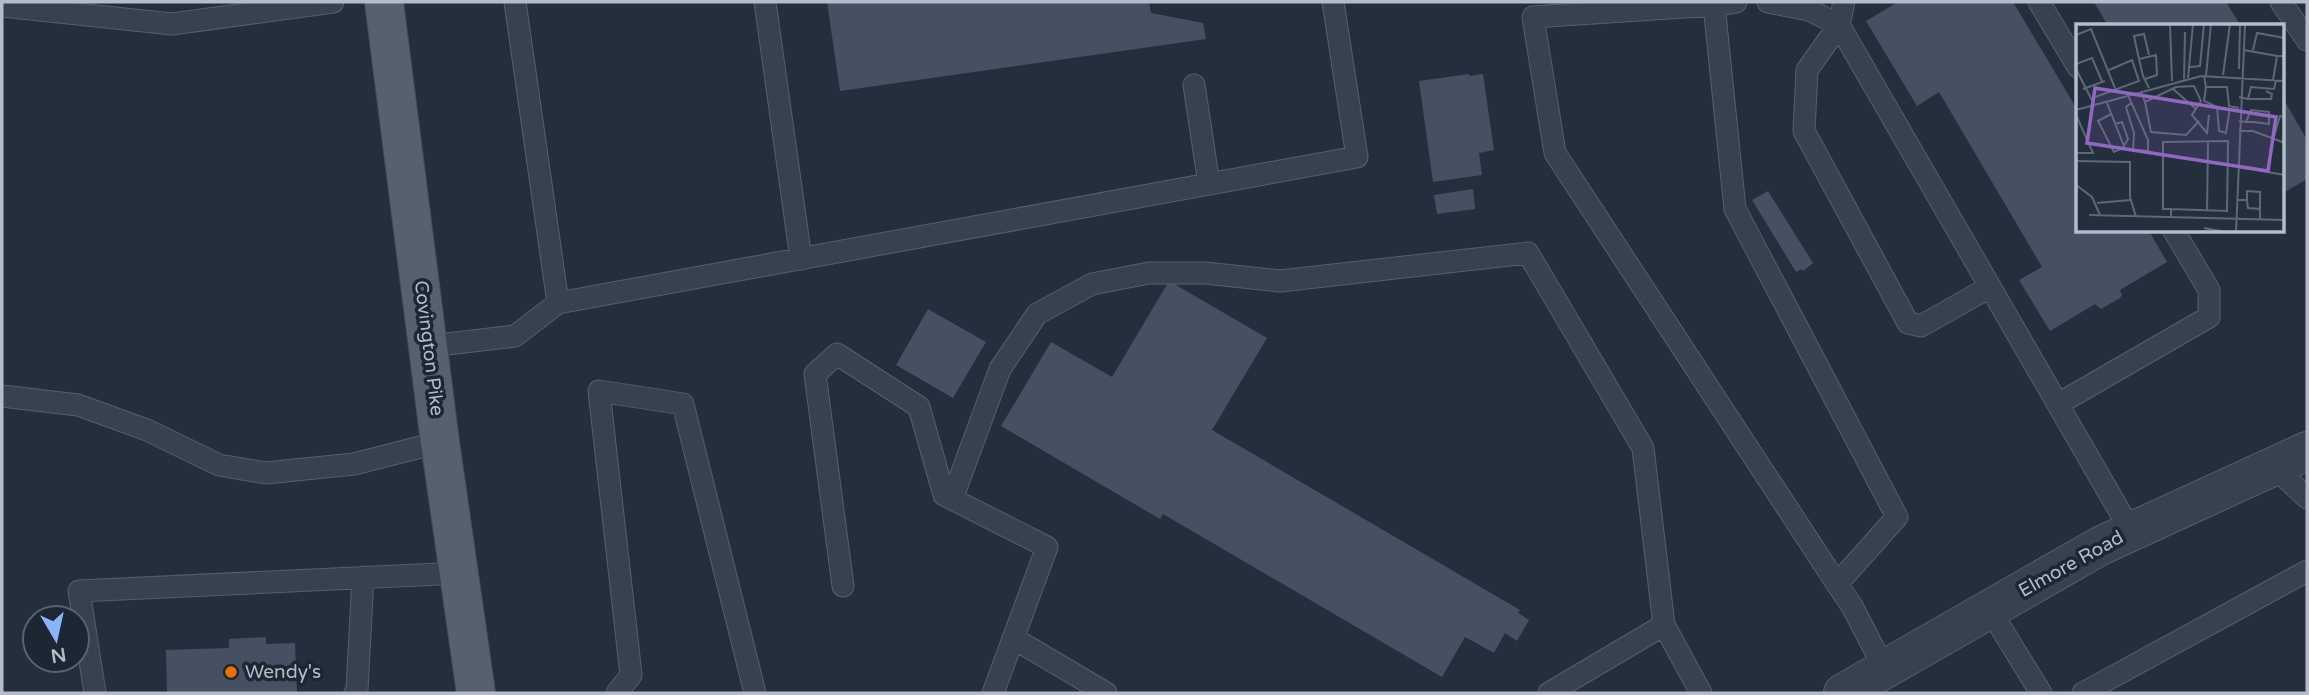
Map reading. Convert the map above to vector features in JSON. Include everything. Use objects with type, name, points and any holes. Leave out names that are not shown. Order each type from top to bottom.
[{"type":"main road","name":"Covington Pike","points":[[384,2],[430,346],[440,442],[476,693]]},
{"type":"street","name":"Elmore Road","points":[[1843,693],[2100,546],[2307,451]]},
{"type":"lane","points":[[2,6],[172,24],[333,2]]},
{"type":"lane","points":[[515,2],[558,303]]},
{"type":"lane","points":[[765,2],[801,259]]},
{"type":"lane","points":[[430,346],[515,336],[558,303],[1357,157],[1333,2]]},
{"type":"lane","points":[[1736,2],[1533,18],[1555,153],[1852,606],[1885,670]]},
{"type":"lane","points":[[1768,2],[1808,10],[1839,25],[2131,531]]},
{"type":"lane","points":[[1844,2],[1839,25],[1807,70],[1804,131],[1908,323],[1921,326],[1990,286]]},
{"type":"lane","points":[[2039,2],[2076,64]]},
{"type":"lane","points":[[2281,2],[2307,40]]},
{"type":"lane","points":[[1714,5],[1735,209],[1897,517],[1837,584]]},
{"type":"lane","points":[[1194,85],[1209,184]]},
{"type":"lane","points":[[2058,404],[2209,317],[2209,290],[2175,233]]},
{"type":"lane","points":[[951,499],[1000,369],[1037,314],[1092,284],[1149,273],[1205,273],[1280,281],[1528,253],[1643,448],[1664,625],[1701,693]]},
{"type":"lane","points":[[843,586],[815,374],[837,354],[919,407],[944,495],[1047,547],[992,693]]},
{"type":"lane","points":[[617,693],[631,675],[599,391],[683,404],[755,693]]},
{"type":"lane","points":[[2,396],[78,405],[147,430],[219,465],[266,473],[354,464],[440,442]]},
{"type":"lane","points":[[2273,467],[2307,498]]},
{"type":"lane","points":[[2083,693],[2307,571]]},
{"type":"lane","points":[[95,693],[79,591],[460,573]]},
{"type":"lane","points":[[355,693],[363,577]]},
{"type":"lane","points":[[1990,610],[2040,693]]},
{"type":"lane","points":[[1549,693],[1664,625]]},
{"type":"lane","points":[[1013,638],[1106,693]]},
{"type":"building","points":[[827,2],[1149,2],[1151,13],[1203,23],[1206,39],[840,91]]},
{"type":"building","points":[[1898,2],[2013,2],[2076,108],[2076,233],[2150,233],[2167,262],[2120,290],[2120,298],[2101,309],[2095,304],[2050,331],[2019,280],[2042,267],[1939,92],[1917,106],[1866,21]]},
{"type":"building","points":[[2094,2],[2226,2],[2240,24],[2107,24]]},
{"type":"building","points":[[1483,74],[1494,150],[1479,153],[1482,175],[1433,182],[1419,81]]},
{"type":"building","points":[[2284,100],[2307,140],[2307,179],[2284,192]]},
{"type":"building","points":[[1473,189],[1475,209],[1437,214],[1434,195]]},
{"type":"building","points":[[1768,191],[1813,263],[1803,271],[1802,269],[1796,272],[1752,200]]},
{"type":"building","points":[[1169,281],[1267,338],[1212,430],[1520,610],[1518,613],[1529,620],[1517,641],[1505,633],[1494,653],[1465,637],[1442,677],[1163,514],[1160,519],[1001,426],[1051,342],[1112,377]]},
{"type":"building","points":[[928,309],[986,342],[953,398],[896,365]]},
{"type":"building","name":"Wendy's","points":[[266,637],[266,644],[295,643],[297,693],[167,693],[166,650],[229,648],[229,639]]},
{"type":"place","name":"Wendy's","points":[[231,672]]}]
